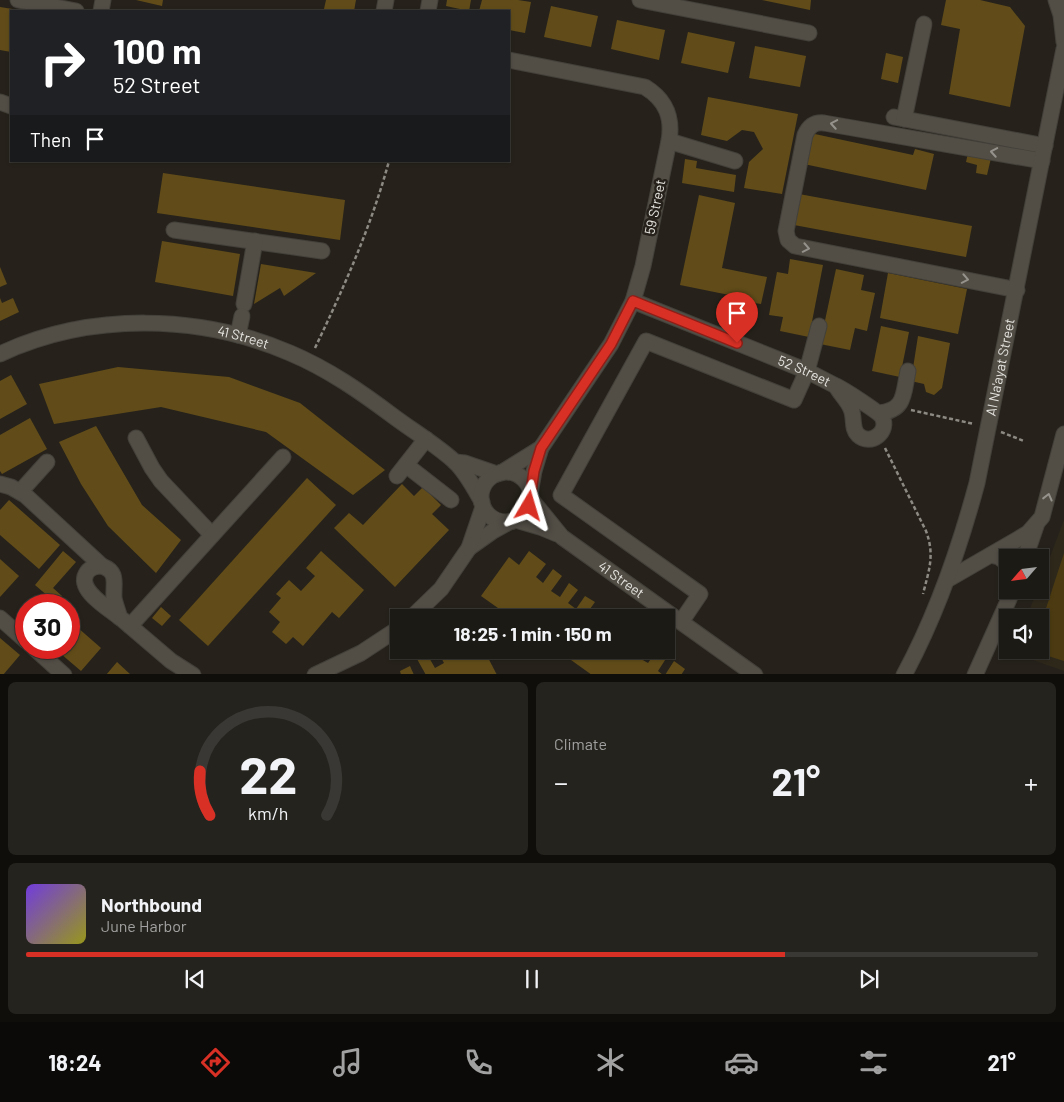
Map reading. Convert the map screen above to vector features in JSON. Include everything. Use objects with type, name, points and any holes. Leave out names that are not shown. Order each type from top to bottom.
[{"type":"street","points":[[18,0],[61,4],[74,10]]},
{"type":"street","points":[[640,0],[809,33]]},
{"type":"street","points":[[1056,0],[1061,15],[1064,42]]},
{"type":"street","points":[[924,24],[899,118],[1045,146]]},
{"type":"street","name":"Al Na'ayat Street","points":[[904,674],[925,634],[946,580],[965,529],[977,484],[1045,146],[1062,78],[1064,50]]},
{"type":"street","name":"59 Street","points":[[510,60],[645,87],[663,101],[671,122],[669,142],[643,266],[633,301],[611,344],[541,448],[534,471],[530,496]]},
{"type":"street","points":[[1017,290],[796,246],[788,240],[786,231],[791,202],[805,135],[810,126],[819,122],[1042,161]]},
{"type":"street","points":[[669,142],[735,161]]},
{"type":"street","points":[[174,230],[322,251]]},
{"type":"street","points":[[238,335],[255,241]]},
{"type":"street","name":"52 Street","points":[[633,301],[807,371],[836,386],[879,413]]},
{"type":"street","name":"41 Street","points":[[0,354],[36,339],[61,332],[114,324],[180,324],[238,335],[308,362],[362,393],[455,462],[469,481],[482,504]]},
{"type":"street","points":[[681,622],[700,594],[561,495],[646,341],[794,400],[807,371],[819,326]]},
{"type":"street","points":[[836,386],[852,410],[853,425],[857,434],[865,439],[870,439],[879,435],[884,426],[879,413],[891,412],[902,399],[908,371]]},
{"type":"street","points":[[1028,549],[1036,525],[1046,507],[1064,434]]},
{"type":"street","points":[[136,438],[161,481],[212,535]]},
{"type":"street","points":[[426,440],[401,471],[451,500]]},
{"type":"street","name":"59 Street","points":[[499,474],[541,448]]},
{"type":"street","points":[[125,622],[212,535],[283,457]]},
{"type":"street","points":[[20,492],[47,462]]},
{"type":"street","name":"41 Street","points":[[455,462],[465,463],[499,474]]},
{"type":"street","points":[[420,609],[441,589],[469,548],[482,504],[484,485],[488,480],[499,474],[507,472],[518,476],[526,483],[530,496],[526,512],[514,521],[493,531],[469,548]]},
{"type":"street","points":[[0,484],[12,487],[20,492],[102,566],[110,570],[115,578],[115,600],[125,622]]},
{"type":"street","name":"41 Street","points":[[530,496],[562,537]]},
{"type":"street","points":[[482,504],[486,512],[494,519],[514,521]]},
{"type":"street","name":"41 Street","points":[[514,521],[540,527],[562,537],[755,674]]},
{"type":"street","points":[[946,580],[1028,534],[1036,525]]},
{"type":"street","points":[[991,555],[999,557]]},
{"type":"street","points":[[102,566],[94,567],[88,571],[84,578],[86,587],[93,597],[171,661],[193,674]]},
{"type":"street","points":[[975,674],[1009,599]]},
{"type":"street","points":[[0,618],[15,631]]},
{"type":"street","points":[[316,674],[361,653],[390,634]]},
{"type":"street","points":[[47,659],[64,674]]},
{"type":"path","points":[[308,362],[359,253],[389,162]]},
{"type":"path","points":[[898,406],[989,428],[1024,441]]},
{"type":"path","points":[[879,435],[931,545],[932,556],[922,598]]},
{"type":"shaded area","points":[[1064,520],[1064,671],[1030,659],[1049,659],[1049,609],[1030,609],[1034,599],[1049,599],[1049,559]]},
{"type":"shaded area","points":[[1064,553],[1064,661],[1049,656],[1049,609],[1046,609]]},
{"type":"building","points":[[136,0],[163,0],[162,6]]},
{"type":"building","points":[[326,0],[356,0],[354,10],[324,9]]},
{"type":"building","points":[[447,0],[471,0],[469,10],[446,6]]},
{"type":"building","points":[[482,0],[531,2],[525,33],[510,30],[510,10],[479,10]]},
{"type":"building","points":[[762,0],[811,0],[810,10]]},
{"type":"building","points":[[946,0],[980,0],[1010,7],[1025,26],[1010,107],[949,94],[960,29],[941,25]]},
{"type":"building","points":[[551,6],[598,16],[591,47],[544,37]]},
{"type":"building","points":[[0,7],[19,10],[10,10],[10,52],[0,50]]},
{"type":"building","points":[[617,20],[665,30],[659,60],[611,49]]},
{"type":"building","points":[[688,32],[735,42],[728,73],[681,63]]},
{"type":"building","points":[[755,46],[806,56],[800,87],[749,78]]},
{"type":"building","points":[[886,53],[903,57],[898,83],[881,79]]},
{"type":"building","points":[[708,97],[798,114],[782,194],[744,188],[749,162],[763,149],[754,132],[742,130],[727,141],[701,135]]},
{"type":"building","points":[[810,133],[913,155],[915,149],[934,154],[926,190],[804,164]]},
{"type":"building","points":[[968,153],[991,158],[987,175],[976,173],[977,165],[966,162]]},
{"type":"building","points":[[685,159],[697,161],[696,168],[736,175],[734,192],[682,183]]},
{"type":"building","points":[[163,173],[345,200],[340,240],[157,213]]},
{"type":"building","points":[[799,194],[972,226],[966,257],[794,225]]},
{"type":"building","points":[[699,195],[735,203],[722,268],[767,277],[761,304],[754,303],[752,311],[737,308],[739,297],[680,285]]},
{"type":"building","points":[[162,241],[240,254],[233,296],[155,282]]},
{"type":"building","points":[[790,259],[823,265],[809,337],[780,331],[783,317],[769,315],[777,272],[788,274]]},
{"type":"building","points":[[261,264],[316,273],[284,296],[280,288],[254,304]]},
{"type":"building","points":[[0,267],[7,284],[0,287]]},
{"type":"building","points":[[836,269],[864,275],[861,290],[875,293],[867,331],[855,328],[850,350],[820,344]]},
{"type":"building","points":[[888,273],[967,289],[958,334],[880,318]]},
{"type":"building","points":[[0,298],[2,303],[13,298],[19,312],[0,321]]},
{"type":"building","points":[[881,326],[909,332],[900,377],[872,371]]},
{"type":"building","points":[[918,336],[950,343],[942,388],[934,395],[926,392],[924,384],[911,381]]},
{"type":"building","points":[[118,367],[229,377],[300,403],[385,470],[353,495],[266,432],[161,407],[54,424],[39,384]]},
{"type":"building","points":[[11,375],[27,404],[0,419],[0,381]]},
{"type":"building","points":[[30,418],[47,449],[2,474],[0,471],[0,435]]},
{"type":"building","points":[[96,426],[142,505],[181,540],[156,573],[108,526],[81,484],[59,442]]},
{"type":"building","points":[[307,478],[336,505],[208,646],[179,620]]},
{"type":"building","points":[[402,484],[414,496],[423,487],[441,505],[432,514],[449,530],[395,587],[334,528],[349,513],[363,525]]},
{"type":"building","points":[[9,500],[60,545],[39,569],[0,535],[0,510]]},
{"type":"building","points":[[63,551],[76,562],[53,588],[60,594],[46,594],[35,585]]},
{"type":"building","points":[[321,551],[364,590],[339,618],[332,612],[303,646],[293,637],[286,644],[272,632],[280,622],[269,612],[281,598],[276,594],[289,580],[301,591],[315,576],[306,568]]},
{"type":"building","points":[[529,551],[546,564],[536,577],[543,583],[553,569],[562,576],[551,591],[560,597],[569,583],[578,590],[568,603],[576,609],[499,609],[481,596],[509,557],[519,565]]},
{"type":"building","points":[[0,559],[19,576],[0,597]]},
{"type":"building","points":[[585,596],[595,602],[590,609],[576,609]]},
{"type":"building","points":[[161,607],[171,616],[162,626],[152,618]]},
{"type":"building","points":[[80,630],[101,648],[81,671],[67,659],[80,659]]},
{"type":"building","points":[[0,638],[15,651],[15,659],[17,659],[4,674],[0,674]]},
{"type":"building","points":[[417,659],[430,659],[435,668],[444,663],[442,659],[489,659],[496,674],[425,674]]},
{"type":"building","points":[[570,659],[641,659],[648,663],[651,659],[666,659],[658,671],[662,674],[591,674]]},
{"type":"building","points":[[674,661],[685,669],[682,674],[666,674]]},
{"type":"building","points":[[117,662],[130,674],[107,674]]},
{"type":"building","points":[[410,666],[414,674],[401,674],[400,671]]},
{"type":"route","points":[[529,506],[534,471],[541,448],[620,330],[633,301],[737,343]]}]
